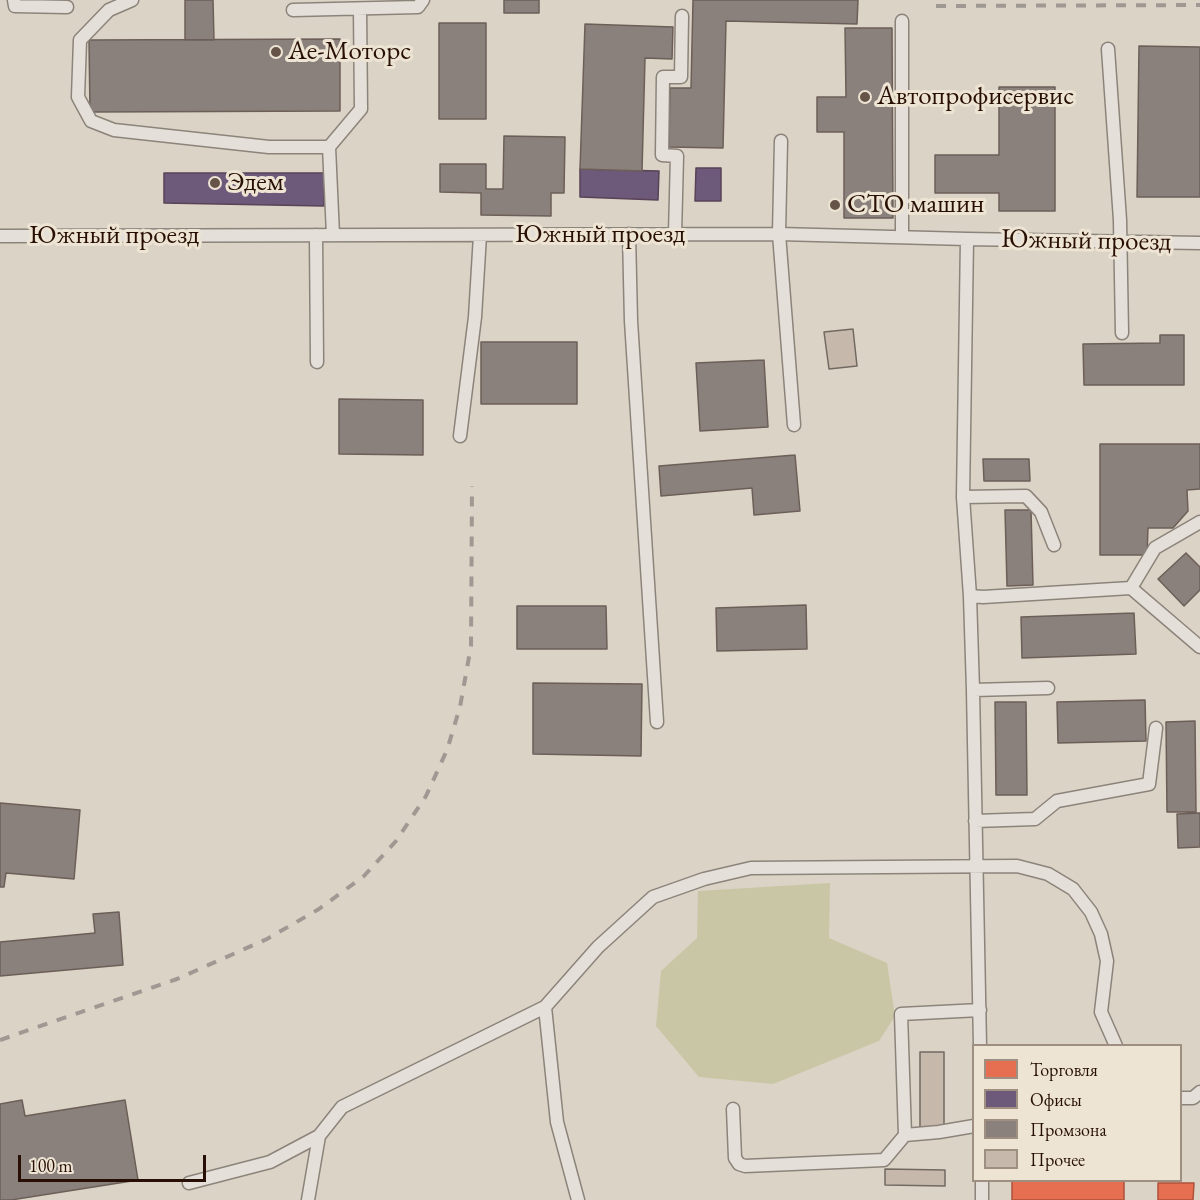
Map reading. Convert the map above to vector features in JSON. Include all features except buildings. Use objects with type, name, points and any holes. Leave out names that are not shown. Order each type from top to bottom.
[{"type":"street","points":[[14,0],[15,6],[67,7]]},
{"type":"street","points":[[132,0],[109,10],[80,40],[78,97],[91,121],[114,130],[269,147],[329,147]]},
{"type":"street","points":[[293,10],[418,8],[423,0]]},
{"type":"street","points":[[333,235],[329,147],[361,109],[360,9]]},
{"type":"street","points":[[675,234],[677,156],[662,155],[663,76],[681,77],[682,16]]},
{"type":"street","points":[[902,21],[902,237]]},
{"type":"street","points":[[1108,49],[1121,241],[1122,333]]},
{"type":"street","points":[[782,141],[779,234],[794,425]]},
{"type":"street","points":[[629,234],[632,321],[657,722]]},
{"type":"street","name":"Южный проезд","points":[[0,236],[779,234],[1200,243]]},
{"type":"street","points":[[316,235],[317,362]]},
{"type":"street","points":[[460,436],[476,317],[480,235]]},
{"type":"street","points":[[967,239],[963,497],[970,596],[973,690],[980,1044]]},
{"type":"street","points":[[963,497],[1026,496],[1041,512],[1054,545]]},
{"type":"street","points":[[1131,588],[1155,548],[1200,522]]},
{"type":"street","points":[[970,596],[1131,588],[1200,647]]},
{"type":"street","points":[[973,690],[1048,688]]},
{"type":"street","points":[[975,821],[1035,819],[1057,801],[1149,784],[1156,728]]},
{"type":"street","points":[[189,1183],[270,1162],[319,1136],[342,1107],[545,1008],[598,947],[653,897],[704,879],[751,868],[1017,866],[1048,874],[1073,889],[1091,912],[1101,934],[1107,962],[1101,1012],[1115,1044]]},
{"type":"street","points":[[545,1008],[557,1122],[578,1200]]},
{"type":"street","points":[[733,1109],[735,1158],[739,1164],[745,1166],[884,1160],[905,1135],[901,1014],[980,1010]]},
{"type":"street","points":[[1182,1098],[1193,1098],[1200,1092]]},
{"type":"street","points":[[905,1135],[972,1126]]},
{"type":"street","points":[[308,1200],[319,1136]]},
{"type":"street","points":[[982,1182],[982,1200]]},
{"type":"shaded area","points":[[830,883],[829,938],[887,963],[895,1016],[879,1041],[773,1084],[699,1077],[656,1026],[661,971],[697,938],[698,891]]},
{"type":"railway","points":[[936,6],[1200,5]]},
{"type":"railway","points":[[0,1040],[177,979],[267,939],[319,909],[364,876],[396,841],[426,796],[447,750],[460,707],[471,646],[472,486]]},
{"type":"place","name":"Ае-Моторс","points":[[276,52]]},
{"type":"place","name":"Автопрофисервис","points":[[865,97]]},
{"type":"place","name":"Эдем","points":[[215,183]]},
{"type":"place","name":"СТО машин","points":[[835,205]]}]
